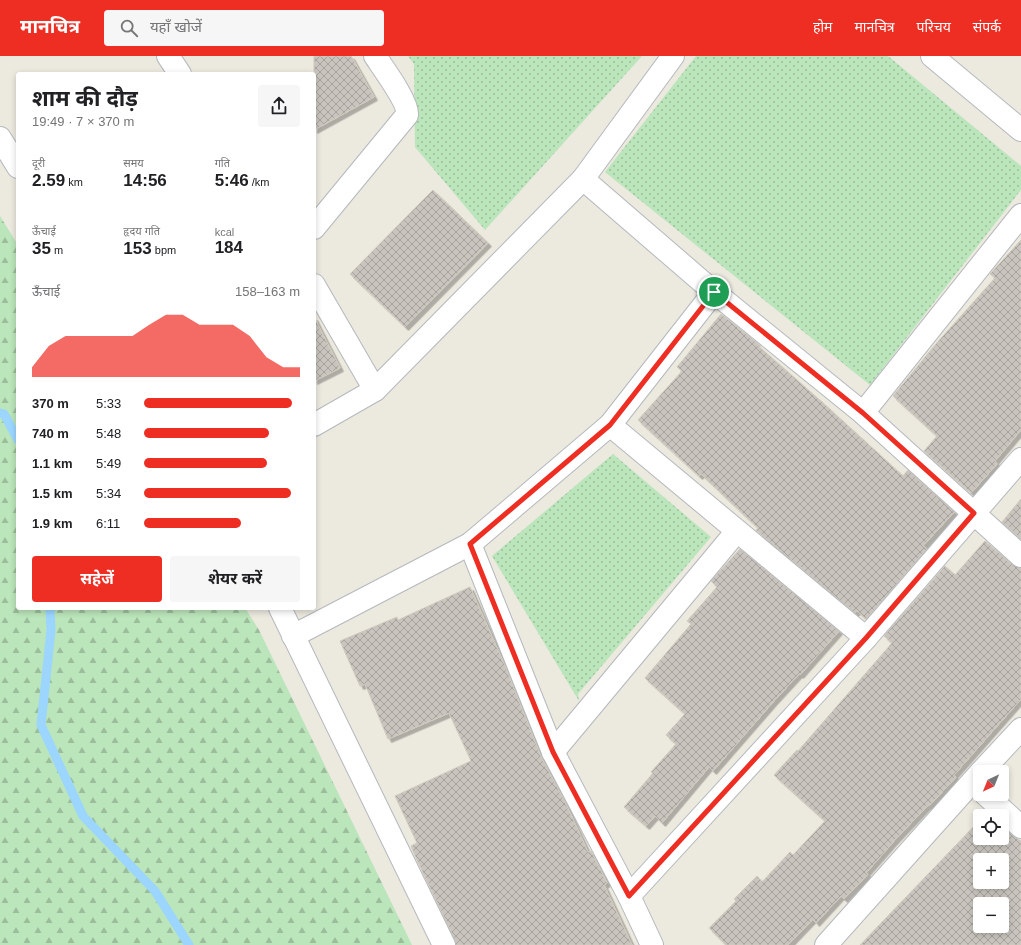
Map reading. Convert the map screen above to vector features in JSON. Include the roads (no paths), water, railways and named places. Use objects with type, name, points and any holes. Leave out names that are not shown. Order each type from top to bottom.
[{"type":"street","points":[[168,56],[179,72]]},
{"type":"street","points":[[316,226],[407,115],[406,108],[393,83],[375,56]]},
{"type":"street","points":[[932,56],[1021,130]]},
{"type":"street","points":[[316,424],[375,390],[583,180],[668,58]]},
{"type":"street","points":[[0,138],[16,164]]},
{"type":"street","points":[[583,180],[714,292],[863,413],[1021,556]]},
{"type":"street","points":[[863,413],[1021,214]]},
{"type":"street","points":[[316,288],[375,390]]},
{"type":"street","points":[[294,636],[470,544],[610,425],[714,292]]},
{"type":"street","points":[[610,425],[866,638]]},
{"type":"street","points":[[629,896],[866,638],[1021,459]]},
{"type":"street","points":[[553,752],[737,531]]},
{"type":"street","points":[[470,544],[553,752],[629,896],[652,945]]},
{"type":"street","points":[[281,610],[444,945]]},
{"type":"street","points":[[992,765],[1021,729]]},
{"type":"street","points":[[826,945],[973,788]]},
{"type":"street","points":[[997,801],[1021,827]]},
{"type":"waterway","points":[[0,413],[4,414],[16,436]]},
{"type":"waterway","points":[[50,610],[51,630],[41,725],[83,816],[155,891],[189,945]]}]
